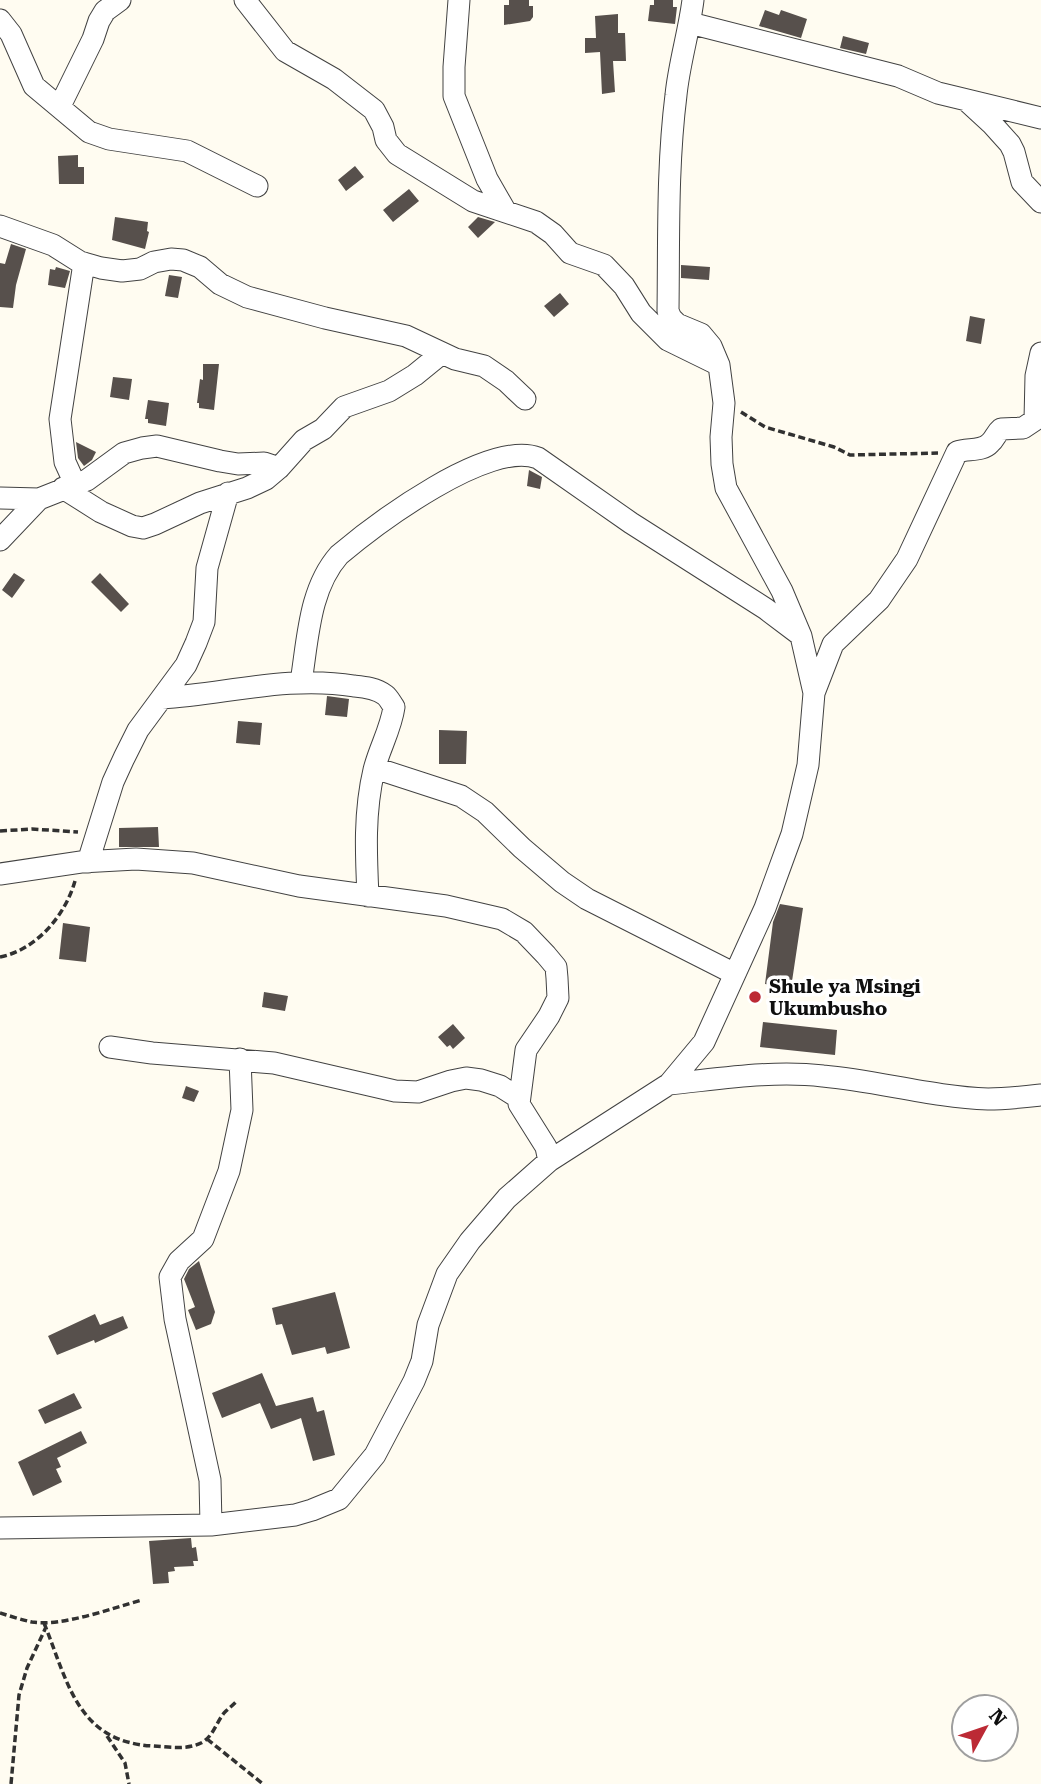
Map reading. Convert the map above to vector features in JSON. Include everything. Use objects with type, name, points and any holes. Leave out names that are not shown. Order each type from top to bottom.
[{"type":"street","points":[[60,106],[99,21],[105,11],[120,0]]},
{"type":"street","points":[[245,0],[285,51],[334,79],[374,110],[386,140],[397,154],[458,194],[536,222],[553,234],[570,253],[604,265],[624,286],[641,313],[668,340],[719,365]]},
{"type":"street","points":[[459,0],[454,96],[487,179],[506,212]]},
{"type":"street","points":[[693,0],[676,91],[671,136],[667,212],[668,311],[677,324],[701,334],[711,346],[719,365],[724,403],[721,438],[726,488],[782,591],[801,636],[814,693]]},
{"type":"street","points":[[0,20],[11,34],[30,79],[73,120],[99,137],[187,151],[257,186]]},
{"type":"street","points":[[690,23],[910,79],[929,90],[1041,118]]},
{"type":"street","points":[[965,100],[1010,144],[1022,181],[1041,202]]},
{"type":"street","points":[[0,226],[53,245],[84,264],[122,271],[140,269],[154,262],[183,260],[200,267],[220,284],[247,297],[407,336],[442,353],[492,370],[525,399]]},
{"type":"street","points":[[84,264],[60,419],[69,486],[115,519],[132,526],[143,528],[200,503],[258,483],[279,468],[304,440],[323,429],[344,407],[389,391],[415,375],[442,353]]},
{"type":"street","points":[[0,1528],[211,1525],[295,1515],[338,1499],[375,1455],[414,1381],[422,1361],[428,1325],[447,1274],[470,1241],[507,1198],[549,1161],[669,1084],[704,1042],[765,908],[792,834],[808,765],[814,693],[832,644],[878,600],[907,559],[957,452],[984,448],[1000,429],[1023,428],[1035,420],[1036,376],[1041,353]]},
{"type":"street","points":[[0,540],[39,499],[87,480],[124,453],[158,446],[220,461],[237,464],[264,463],[279,468]]},
{"type":"street","points":[[301,682],[318,586],[329,565],[339,555],[437,486],[495,458],[515,454],[527,453],[538,458],[631,523],[766,609],[801,636]]},
{"type":"street","points":[[84,862],[113,782],[138,730],[186,665],[204,622],[207,568],[228,494]]},
{"type":"street","points":[[0,498],[39,499]]},
{"type":"street","points":[[162,698],[301,682],[368,688],[390,699],[393,713],[375,768],[367,811],[368,896]]},
{"type":"street","points":[[375,768],[461,796],[485,811],[522,848],[587,899],[735,974]]},
{"type":"street","points":[[0,874],[84,862],[136,859],[193,863],[274,881],[446,906],[502,919],[524,932],[547,954],[556,967],[558,998],[526,1050],[519,1098],[519,1104],[546,1147],[549,1161]]},
{"type":"street","points":[[110,1047],[152,1053],[240,1059],[307,1069],[365,1086],[395,1091],[418,1092],[466,1078],[499,1086],[519,1098]]},
{"type":"street","points":[[211,1525],[210,1480],[175,1319],[170,1277],[179,1261],[203,1239],[229,1171],[242,1110],[240,1059]]},
{"type":"street","points":[[669,1084],[742,1076],[820,1075],[986,1099],[1041,1095]]},
{"type":"path","points":[[724,403],[765,427],[834,447],[850,455],[957,452]]},
{"type":"path","points":[[0,831],[52,830],[96,834]]},
{"type":"path","points":[[0,957],[14,954],[47,929],[72,893],[84,862]]},
{"type":"path","points":[[0,1612],[45,1625],[142,1600]]},
{"type":"path","points":[[45,1625],[71,1692],[81,1708],[106,1734],[125,1763],[129,1784]]},
{"type":"path","points":[[11,1784],[19,1695],[45,1625]]},
{"type":"path","points":[[106,1734],[135,1745],[180,1748],[198,1744],[207,1739],[236,1702]]},
{"type":"path","points":[[207,1739],[263,1784]]},
{"type":"building","points":[[509,0],[529,0],[529,6],[533,6],[533,17],[530,21],[504,25],[504,5],[509,5]]},
{"type":"building","points":[[654,0],[673,0],[673,7],[677,7],[675,24],[648,21],[650,5],[654,5]]},
{"type":"building","points":[[765,10],[779,15],[781,10],[807,19],[801,38],[759,26]]},
{"type":"building","points":[[618,14],[618,33],[625,33],[626,61],[613,61],[615,92],[602,94],[600,52],[585,53],[585,38],[596,38],[595,16]]},
{"type":"building","points":[[843,36],[869,43],[866,54],[840,48]]},
{"type":"building","points":[[78,155],[78,167],[84,167],[84,184],[59,184],[58,156]]},
{"type":"building","points":[[355,166],[364,177],[346,191],[338,180]]},
{"type":"building","points":[[409,189],[419,201],[393,222],[383,210]]},
{"type":"building","points":[[115,217],[148,222],[145,249],[112,240]]},
{"type":"building","points":[[478,217],[495,222],[478,238],[468,227]]},
{"type":"building","points":[[11,244],[26,249],[13,308],[0,307],[0,263],[5,264]]},
{"type":"building","points":[[681,265],[710,267],[709,280],[681,278]]},
{"type":"building","points":[[56,267],[70,271],[65,288],[48,285],[50,269],[55,270]]},
{"type":"building","points":[[169,275],[182,277],[178,298],[165,296]]},
{"type":"building","points":[[560,293],[569,304],[554,317],[544,306]]},
{"type":"building","points":[[970,316],[985,319],[981,344],[966,341]]},
{"type":"building","points":[[203,364],[219,364],[214,410],[199,408],[197,403],[200,379],[203,380]]},
{"type":"building","points":[[113,377],[132,379],[129,400],[110,397]]},
{"type":"building","points":[[148,400],[169,403],[166,426],[148,423],[148,419],[145,419]]},
{"type":"building","points":[[76,442],[96,452],[92,460],[84,466],[78,458]]},
{"type":"building","points":[[529,470],[542,477],[540,489],[527,486]]},
{"type":"building","points":[[14,573],[25,580],[12,598],[2,590]]},
{"type":"building","points":[[100,573],[129,604],[121,612],[91,582]]},
{"type":"building","points":[[327,696],[349,699],[347,717],[325,715]]},
{"type":"building","points":[[238,721],[262,723],[260,745],[236,743]]},
{"type":"building","points":[[439,730],[467,731],[466,764],[439,764]]},
{"type":"building","points":[[158,827],[159,847],[119,847],[119,828]]},
{"type":"building","points":[[780,904],[803,908],[791,988],[765,984],[773,922]]},
{"type":"building","points":[[63,923],[90,927],[86,962],[59,959]]},
{"type":"building","points":[[264,992],[288,996],[285,1011],[262,1007]]},
{"type":"building","points":[[763,1022],[837,1030],[835,1055],[760,1047]]},
{"type":"building","points":[[453,1024],[465,1038],[453,1049],[450,1045],[447,1047],[438,1037]]},
{"type":"building","points":[[186,1086],[199,1091],[194,1102],[182,1098]]},
{"type":"building","points":[[199,1261],[215,1312],[211,1324],[196,1330],[188,1310],[195,1307],[184,1279],[189,1269]]},
{"type":"building","points":[[335,1292],[350,1348],[327,1354],[325,1347],[292,1355],[282,1324],[276,1325],[272,1308]]},
{"type":"building","points":[[95,1314],[100,1325],[123,1316],[128,1328],[95,1343],[94,1340],[57,1355],[48,1336]]},
{"type":"building","points":[[262,1373],[276,1406],[313,1397],[317,1412],[324,1410],[335,1455],[313,1461],[301,1418],[271,1429],[260,1403],[222,1418],[212,1393]]},
{"type":"building","points":[[74,1393],[82,1408],[45,1424],[38,1410]]},
{"type":"building","points":[[81,1431],[87,1443],[57,1458],[61,1467],[56,1469],[62,1482],[33,1496],[18,1462]]},
{"type":"building","points":[[191,1538],[192,1548],[196,1547],[198,1561],[193,1561],[194,1566],[174,1567],[175,1571],[168,1572],[169,1583],[153,1584],[149,1541]]},
{"type":"place","name":"Shule ya Msingi Ukumbusho","points":[[755,997]]}]
